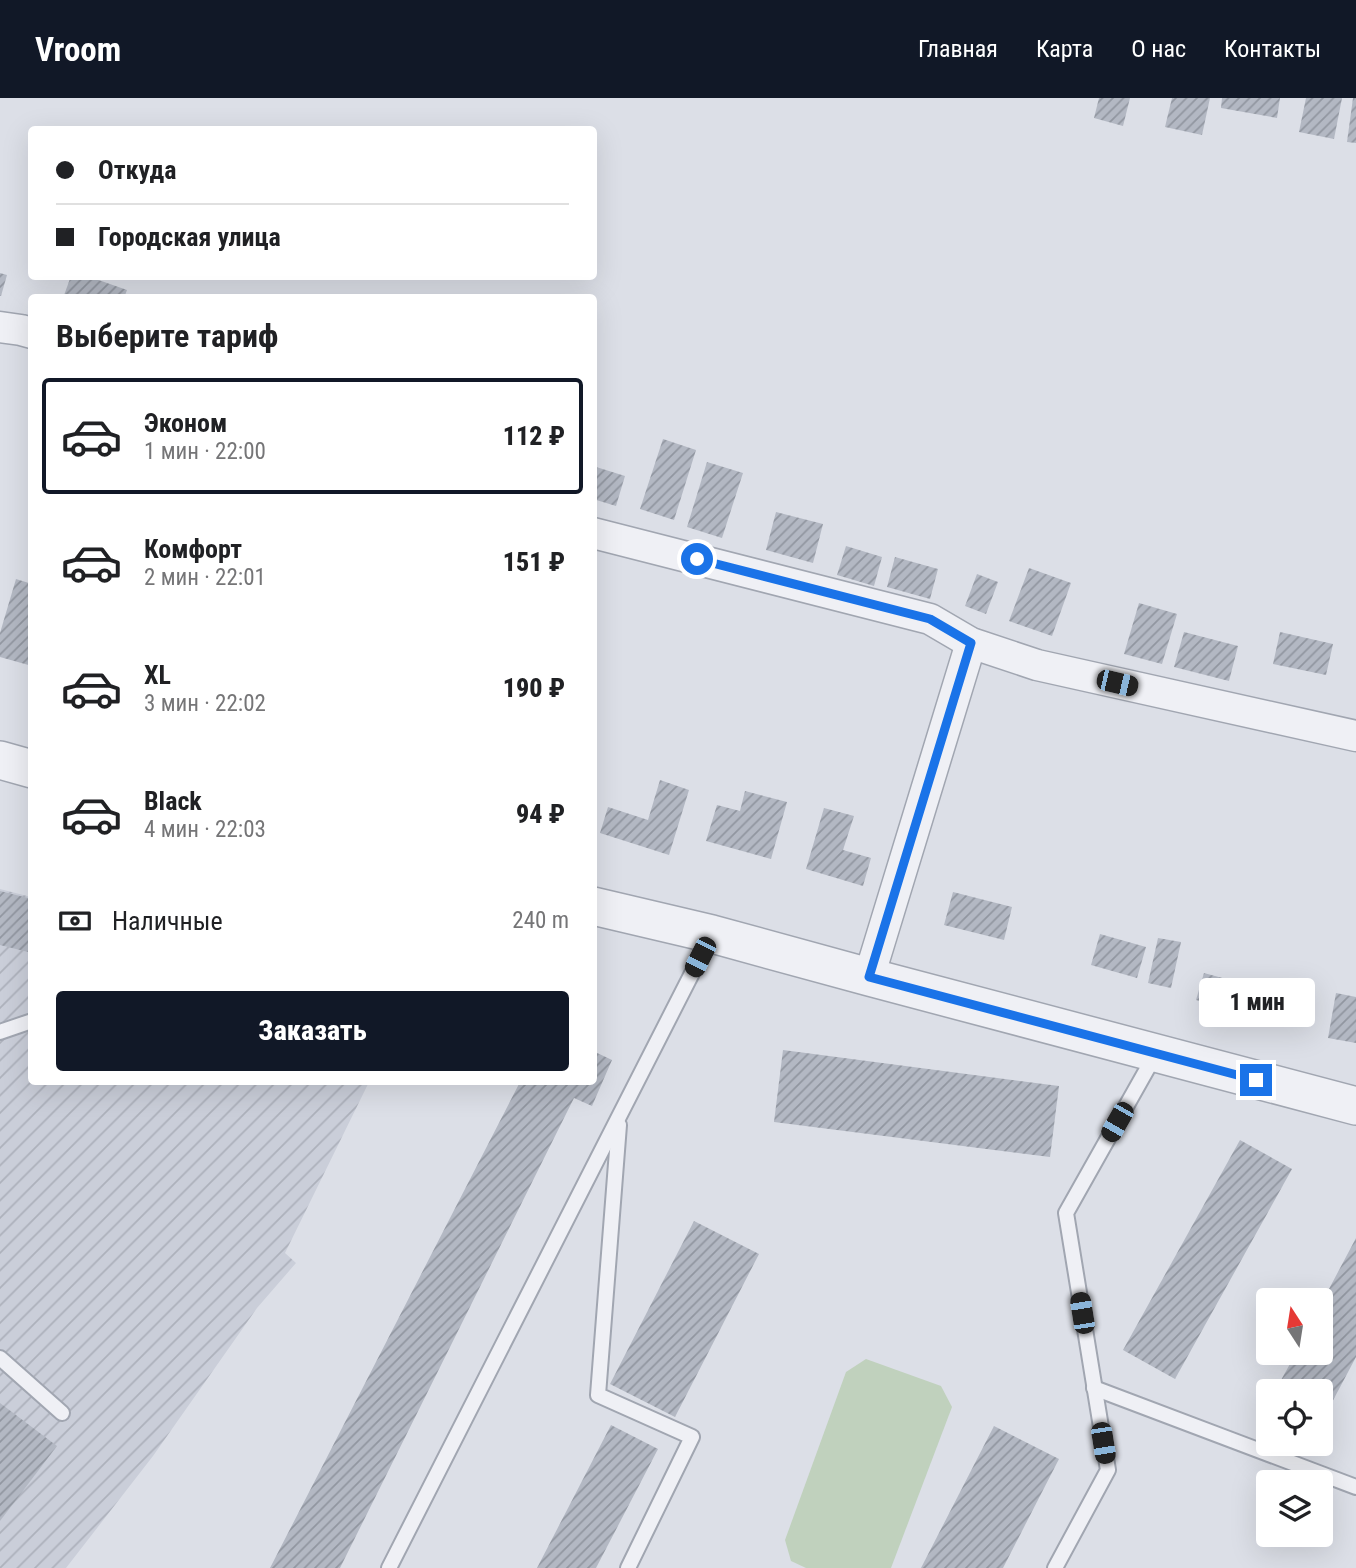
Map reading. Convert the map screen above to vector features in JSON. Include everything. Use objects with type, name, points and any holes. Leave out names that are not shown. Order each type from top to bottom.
[{"type":"street","points":[[0,327],[28,332]]},
{"type":"street","points":[[597,534],[930,619],[971,643],[1037,665],[1356,736]]},
{"type":"street","points":[[869,977],[971,643]]},
{"type":"street","points":[[0,760],[28,768]]},
{"type":"street","points":[[597,907],[712,934],[1356,1107]]},
{"type":"lane","points":[[389,1568],[712,934]]},
{"type":"lane","points":[[0,1032],[28,1022]]},
{"type":"lane","points":[[1055,1568],[1108,1471],[1066,1213],[1156,1054]]},
{"type":"lane","points":[[619,1119],[598,1395],[692,1437],[628,1568]]},
{"type":"lane","points":[[0,1358],[62,1413]]},
{"type":"lane","points":[[1094,1388],[1356,1487]]},
{"type":"shaded area","points":[[0,889],[28,896],[28,1085],[368,1085],[285,1253],[296,1263],[257,1308],[153,1456],[66,1568],[0,1568]]},
{"type":"green space","points":[[866,1359],[941,1386],[952,1407],[891,1568],[806,1568],[791,1561],[785,1540],[846,1372]]},
{"type":"building","points":[[1099,98],[1130,98],[1123,126],[1094,118]]},
{"type":"building","points":[[1172,98],[1210,98],[1202,135],[1165,127]]},
{"type":"building","points":[[1222,98],[1280,98],[1277,118],[1221,108]]},
{"type":"building","points":[[1306,98],[1342,98],[1334,139],[1299,132]]},
{"type":"building","points":[[1353,98],[1356,98],[1356,143],[1347,142]]},
{"type":"building","points":[[0,273],[7,275],[1,296],[0,296]]},
{"type":"building","points":[[70,280],[98,280],[127,290],[126,294],[64,294]]},
{"type":"building","points":[[663,439],[696,450],[674,520],[640,509]]},
{"type":"building","points":[[707,462],[743,473],[722,538],[687,527]]},
{"type":"building","points":[[597,467],[625,476],[616,506],[597,500]]},
{"type":"building","points":[[776,512],[823,524],[813,563],[766,550]]},
{"type":"building","points":[[846,546],[882,557],[874,586],[837,575]]},
{"type":"building","points":[[895,557],[938,569],[930,599],[887,587]]},
{"type":"building","points":[[1029,568],[1071,583],[1052,636],[1009,621]]},
{"type":"building","points":[[977,574],[998,582],[986,614],[965,606]]},
{"type":"building","points":[[16,579],[28,583],[28,665],[0,657],[0,633]]},
{"type":"building","points":[[1139,603],[1177,614],[1162,664],[1124,654]]},
{"type":"building","points":[[1184,632],[1238,646],[1229,681],[1174,667]]},
{"type":"building","points":[[1280,632],[1333,644],[1326,675],[1273,664]]},
{"type":"building","points":[[660,780],[689,790],[669,855],[600,833],[608,807],[648,820]]},
{"type":"building","points":[[745,791],[787,802],[771,859],[706,841],[717,805],[740,811]]},
{"type":"building","points":[[824,808],[854,816],[843,850],[871,858],[863,886],[806,869]]},
{"type":"building","points":[[0,891],[28,898],[28,952],[0,945]]},
{"type":"building","points":[[953,892],[1012,907],[1004,940],[944,925]]},
{"type":"building","points":[[1100,934],[1146,947],[1137,978],[1091,965]]},
{"type":"building","points":[[1158,938],[1181,942],[1171,988],[1148,983]]},
{"type":"building","points":[[1204,973],[1259,988],[1251,1015],[1196,1000]]},
{"type":"building","points":[[1336,993],[1356,997],[1356,1043],[1328,1038]]},
{"type":"building","points":[[783,1050],[1059,1086],[1050,1157],[774,1122]]},
{"type":"building","points":[[597,1053],[612,1060],[592,1106],[574,1098],[340,1568],[270,1568],[518,1085],[597,1085]]},
{"type":"building","points":[[1240,1140],[1292,1169],[1175,1379],[1123,1350]]},
{"type":"building","points":[[694,1221],[759,1254],[675,1417],[610,1384]]},
{"type":"building","points":[[1356,1238],[1356,1357],[1333,1400],[1333,1379],[1282,1379],[1289,1365],[1334,1365],[1334,1288],[1329,1288]]},
{"type":"building","points":[[0,1403],[57,1446],[0,1521]]},
{"type":"building","points":[[611,1425],[658,1449],[596,1568],[537,1568]]},
{"type":"building","points":[[994,1426],[1059,1459],[1003,1568],[921,1568]]},
{"type":"route","points":[[697,559],[930,619],[971,643],[869,977],[1256,1080]]}]
